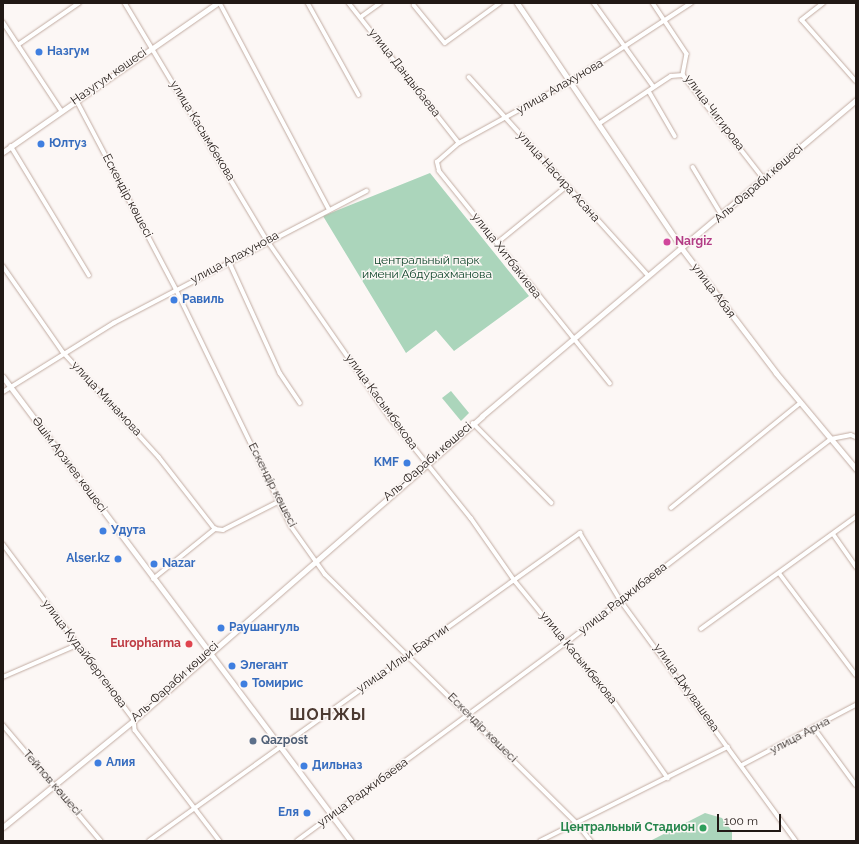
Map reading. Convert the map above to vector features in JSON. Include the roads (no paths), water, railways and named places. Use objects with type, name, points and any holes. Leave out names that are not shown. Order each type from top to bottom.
[{"type":"main road","name":"Назугум көшесі","points":[[3,152],[76,99],[218,3]]},
{"type":"main road","name":"улица Абая","points":[[517,3],[570,82],[600,123],[682,249],[800,403],[856,469]]},
{"type":"main road","name":"Аль-Фараби көшесі","points":[[3,827],[134,720],[208,651],[317,562],[473,423],[682,249],[856,100]]},
{"type":"main road","name":"Әшім Арзиев көшесі","points":[[3,377],[278,746],[351,841]]},
{"type":"street","points":[[18,45],[79,3]]},
{"type":"street","name":"улица Касымбекова","points":[[125,3],[267,240],[426,464],[471,518],[515,580],[566,643],[668,778]]},
{"type":"street","points":[[218,3],[329,209]]},
{"type":"street","points":[[308,3],[359,94]]},
{"type":"street","name":"улица Дандыбаева","points":[[349,3],[458,143]]},
{"type":"street","points":[[360,17],[380,3]]},
{"type":"street","points":[[414,5],[445,43],[500,3]]},
{"type":"street","points":[[594,3],[654,87]]},
{"type":"street","name":"улица Чигирова","points":[[653,3],[687,54],[683,76],[764,179]]},
{"type":"street","name":"улица Алахунова","points":[[439,171],[438,162],[443,153],[458,143],[570,82],[626,48],[690,3]]},
{"type":"street","points":[[824,3],[802,20],[856,81]]},
{"type":"street","points":[[3,22],[61,110]]},
{"type":"street","points":[[600,123],[670,76],[683,76]]},
{"type":"street","name":"улица Насира Асана","points":[[469,77],[566,187],[649,276]]},
{"type":"street","points":[[649,90],[675,136]]},
{"type":"street","name":"Ескендір көшесі","points":[[76,99],[176,289],[291,526],[317,562],[468,716],[577,823],[591,841]]},
{"type":"street","points":[[11,146],[89,275]]},
{"type":"street","points":[[693,167],[722,215]]},
{"type":"street","name":"улица Хитбакиева","points":[[439,171],[573,340],[610,384]]},
{"type":"street","points":[[496,243],[566,187]]},
{"type":"street","name":"улица Алахунова","points":[[3,392],[63,352],[176,289],[267,240],[367,191]]},
{"type":"street","points":[[229,261],[280,372],[300,403]]},
{"type":"street","name":"улица Минамова","points":[[3,266],[63,352],[159,457],[215,529]]},
{"type":"street","points":[[672,508],[800,403]]},
{"type":"street","points":[[473,423],[552,503]]},
{"type":"street","points":[[831,440],[851,435],[856,437]]},
{"type":"street","name":"улица Раджибаева","points":[[297,841],[566,643],[831,440]]},
{"type":"street","points":[[153,579],[215,529],[223,530],[280,501]]},
{"type":"street","points":[[701,629],[780,574],[856,518]]},
{"type":"street","name":"улица Джувашева","points":[[580,533],[621,601],[796,841]]},
{"type":"street","name":"улица Ильи Бахтии","points":[[149,841],[278,746],[580,533]]},
{"type":"street","points":[[834,535],[856,567]]},
{"type":"street","name":"улица Кудайбергенова","points":[[3,544],[134,720],[135,730],[220,841]]},
{"type":"street","points":[[780,574],[856,675]]},
{"type":"street","points":[[3,677],[77,645]]},
{"type":"street","name":"улица Арна","points":[[742,765],[815,729],[856,705]]},
{"type":"street","name":"Тейпов көшесі","points":[[3,725],[101,841]]},
{"type":"street","points":[[815,729],[856,785]]},
{"type":"street","points":[[540,841],[728,747]]},
{"type":"place","name":"Назгум","points":[[39,52]]},
{"type":"place","name":"Юлтуз","points":[[41,144]]},
{"type":"place","name":"Nargiz","points":[[667,242]]},
{"type":"place","name":"Равиль","points":[[174,300]]},
{"type":"place","name":"KMF","points":[[407,463]]},
{"type":"place","name":"Удута","points":[[103,531]]},
{"type":"place","name":"Alser.kz","points":[[118,559]]},
{"type":"place","name":"Nazar","points":[[154,564]]},
{"type":"place","name":"Раушангуль","points":[[221,628]]},
{"type":"place","name":"Europharma","points":[[189,644]]},
{"type":"place","name":"Элегант","points":[[232,666]]},
{"type":"place","name":"Томирис","points":[[244,684]]},
{"type":"place","name":"Qazpost","points":[[253,741]]},
{"type":"place","name":"Алия","points":[[98,763]]},
{"type":"place","name":"Дильназ","points":[[304,766]]},
{"type":"place","name":"Еля","points":[[307,813]]},
{"type":"place","name":"Центральный Стадион","points":[[703,828]]},
{"type":"district","name":"ШОНЖЫ","points":[[328,715]]},
{"type":"park label","name":"центральный парк имени Абдурахманова","points":[[427,268]]}]
